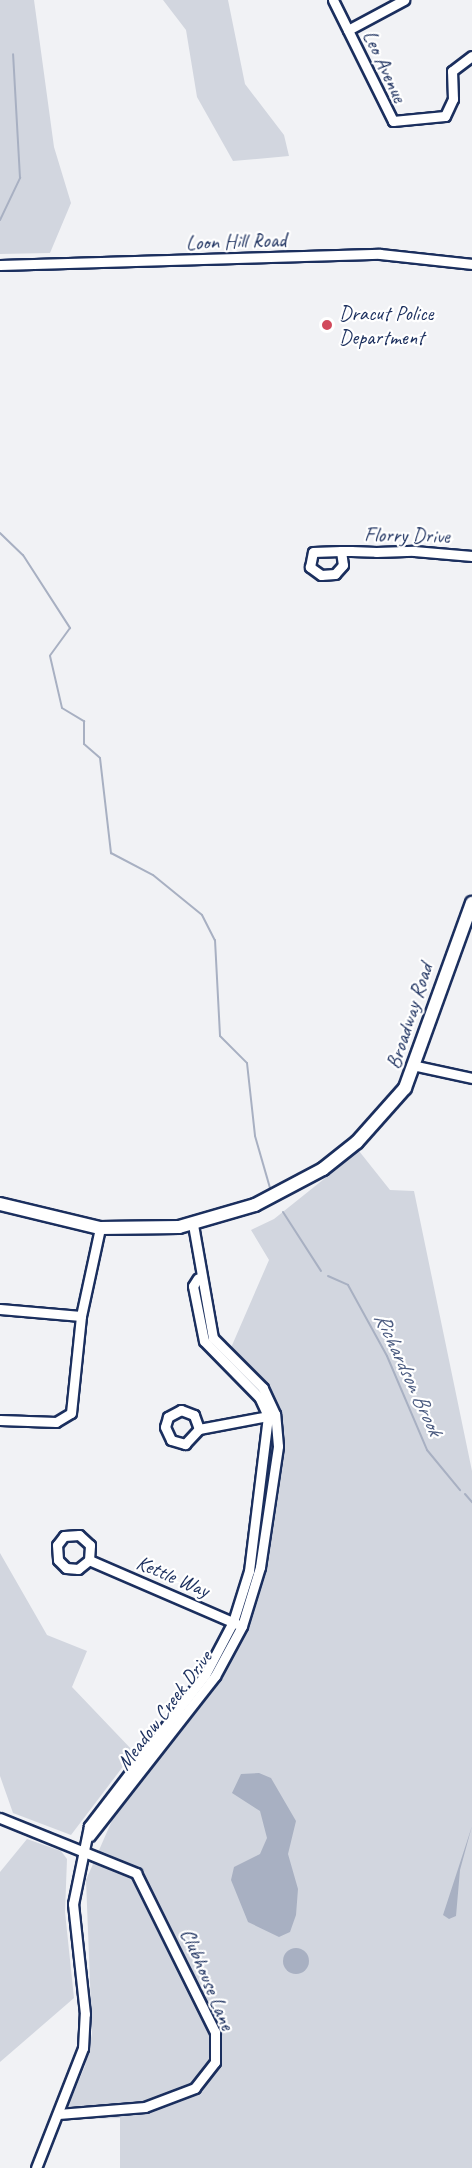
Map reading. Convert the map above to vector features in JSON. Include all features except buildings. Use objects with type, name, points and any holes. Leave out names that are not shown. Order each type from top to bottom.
[{"type":"main road","name":"Broadway Road","points":[[0,1204],[100,1228],[193,1224],[255,1205],[323,1168],[389,1109],[417,1066],[447,962],[472,903]]},
{"type":"street","name":"Leo Avenue","points":[[333,0],[393,121],[445,116],[453,99],[453,71],[472,56]]},
{"type":"street","points":[[348,30],[404,0]]},
{"type":"street","name":"Loon Hill Road","points":[[0,265],[363,254],[472,264]]},
{"type":"street","name":"Florry Drive","points":[[341,551],[472,556]]},
{"type":"street","points":[[417,1066],[472,1078]]},
{"type":"street","points":[[193,1224],[198,1278],[193,1286],[200,1331],[210,1351],[235,1369],[272,1415],[199,1429]]},
{"type":"street","points":[[0,1420],[56,1422],[71,1413],[81,1316],[100,1228]]},
{"type":"street","points":[[0,1309],[81,1316]]},
{"type":"street","name":"Meadow Creek Drive","points":[[36,2168],[58,2114],[85,2036],[73,1904],[84,1850],[100,1809],[159,1740],[205,1675],[237,1624],[261,1526],[272,1415]]},
{"type":"street","name":"Kettle Way","points":[[89,1560],[237,1624]]},
{"type":"street","name":"Clubhouse Lane","points":[[0,1818],[130,1870],[145,1885],[212,2023],[217,2055],[201,2084],[177,2097],[132,2109],[58,2114]]},
{"type":"shaded area","points":[[0,0],[34,0],[54,147],[71,203],[50,253],[0,254]]},
{"type":"shaded area","points":[[163,0],[228,0],[245,84],[284,135],[289,156],[233,161],[197,97],[186,30]]},
{"type":"shaded area","points":[[359,1151],[390,1190],[414,1191],[472,1471],[472,2168],[120,2168],[120,2118],[62,2120],[85,2066],[92,2034],[86,1880],[117,1809],[227,1665],[262,1583],[283,1424],[272,1392],[230,1350],[269,1260],[251,1230],[274,1219]]},
{"type":"shaded area","points":[[0,1553],[47,1635],[87,1651],[72,1687],[134,1752],[71,1835],[13,1813],[0,1776]]},
{"type":"shaded area","points":[[27,1839],[61,1851],[67,1859],[65,1912],[74,1998],[0,2062],[0,1872]]},
{"type":"water","points":[[259,1773],[271,1778],[296,1821],[288,1854],[298,1889],[296,1915],[290,1932],[279,1937],[248,1922],[231,1880],[234,1867],[260,1854],[267,1838],[260,1811],[232,1793],[241,1774]]},
{"type":"water","points":[[472,1826],[460,1870],[456,1916],[449,1919],[443,1915]]},
{"type":"water","points":[[296,1948],[305,1952],[309,1961],[305,1970],[296,1974],[287,1970],[283,1961],[287,1952]]},
{"type":"waterway","points":[[0,220],[20,178],[13,54]]},
{"type":"waterway","name":"Richardson Brook","points":[[0,533],[23,555],[70,628],[50,656],[62,708],[84,721],[84,744],[100,758],[111,853],[153,875],[202,915],[215,940],[220,1036],[247,1063],[255,1136],[270,1188]]},
{"type":"waterway","name":"Richardson Brook","points":[[283,1212],[321,1271]]},
{"type":"waterway","name":"Richardson Brook","points":[[328,1276],[348,1285],[387,1356],[427,1450],[460,1490]]},
{"type":"waterway","name":"Richardson Brook","points":[[465,1494],[472,1502]]},
{"type":"place","name":"Dracut Police Department","points":[[327,325]]}]
